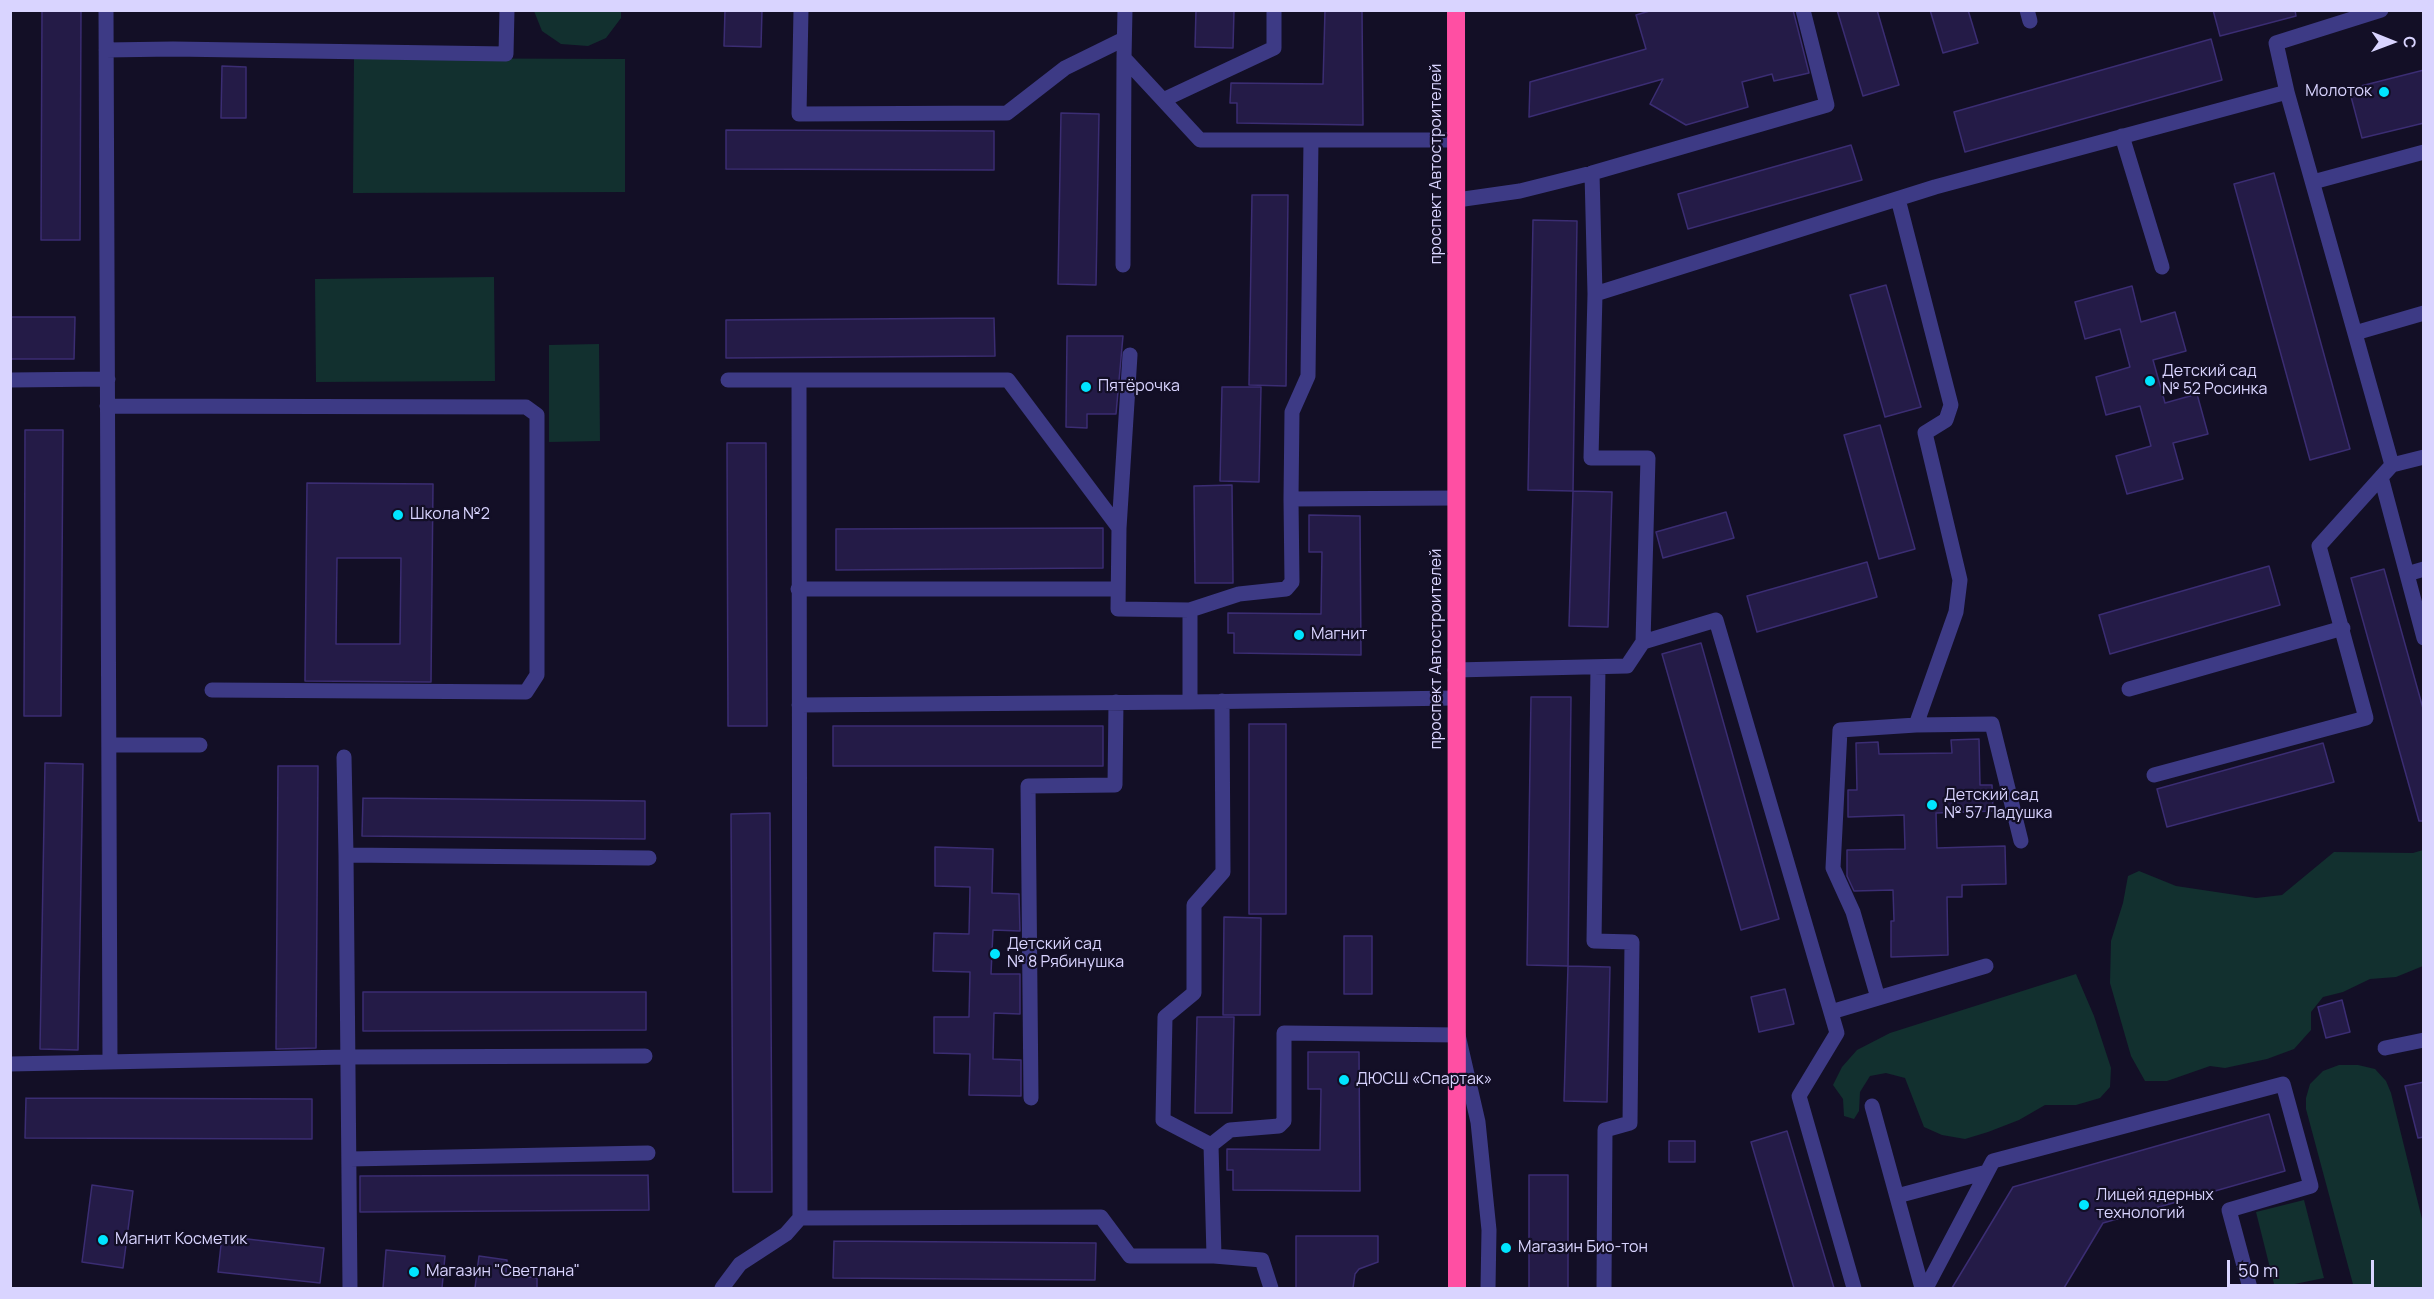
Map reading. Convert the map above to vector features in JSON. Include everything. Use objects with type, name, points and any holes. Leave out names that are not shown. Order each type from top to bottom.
[{"type":"highway","name":"проспект Автостроителей","points":[[1456,10],[1457,1288]]},
{"type":"lane","points":[[106,10],[110,1062]]},
{"type":"lane","points":[[106,50],[173,48],[506,54],[507,10]]},
{"type":"lane","points":[[801,10],[799,114],[1007,113],[1065,68],[1124,39]]},
{"type":"lane","points":[[1123,265],[1125,10]]},
{"type":"lane","points":[[1163,100],[1274,48],[1274,10]]},
{"type":"lane","points":[[1457,200],[1520,191],[1592,173],[1827,105],[1803,10]]},
{"type":"lane","points":[[2381,10],[2276,43],[2287,92],[2392,465]]},
{"type":"lane","points":[[1124,58],[1200,140],[1456,140]]},
{"type":"lane","points":[[1595,294],[1935,187],[2287,92]]},
{"type":"lane","points":[[2122,136],[2162,267]]},
{"type":"lane","points":[[1131,355],[1119,528],[1118,609],[1190,609],[1239,594],[1286,589],[1292,582],[1292,412],[1308,376],[1311,140]]},
{"type":"lane","points":[[2313,182],[2424,152]]},
{"type":"lane","points":[[1455,670],[1627,666],[1643,642],[1648,458],[1591,458],[1595,294],[1592,173]]},
{"type":"lane","points":[[1898,199],[1951,405],[1946,420],[1925,433],[1960,580],[1956,612],[1916,725]]},
{"type":"lane","points":[[2355,333],[2424,314]]},
{"type":"lane","points":[[10,380],[108,379]]},
{"type":"lane","points":[[728,380],[1008,380],[1119,528]]},
{"type":"lane","points":[[722,1288],[740,1264],[768,1248],[786,1234],[800,1218],[799,380]]},
{"type":"lane","points":[[107,406],[526,407],[537,415],[537,675],[526,692],[212,690]]},
{"type":"lane","points":[[2154,775],[2366,718],[2319,546],[2392,465],[2424,456]]},
{"type":"lane","points":[[2381,477],[2424,638]]},
{"type":"lane","points":[[1291,499],[1457,498]]},
{"type":"lane","points":[[2407,574],[2424,569]]},
{"type":"lane","points":[[798,589],[1118,589]]},
{"type":"lane","points":[[1190,609],[1190,702]]},
{"type":"lane","points":[[1643,642],[1716,620],[1837,1033],[1799,1096],[1854,1288]]},
{"type":"lane","points":[[2129,688],[2343,628]]},
{"type":"lane","points":[[1598,667],[1594,941],[1632,942],[1630,1123],[1605,1130],[1604,1288]]},
{"type":"lane","points":[[799,705],[1456,698]]},
{"type":"lane","points":[[1211,1145],[1163,1120],[1166,1017],[1194,993],[1194,905],[1223,872],[1222,701]]},
{"type":"lane","points":[[1031,1098],[1028,786],[1115,785],[1116,702]]},
{"type":"lane","points":[[1878,998],[1853,912],[1833,868],[1840,730],[1916,725],[1992,724],[2022,842]]},
{"type":"lane","points":[[109,745],[200,745]]},
{"type":"lane","points":[[344,757],[350,1288]]},
{"type":"lane","points":[[345,855],[649,858]]},
{"type":"lane","points":[[1831,1012],[1986,966]]},
{"type":"lane","points":[[1211,1145],[1230,1130],[1279,1126],[1284,1121],[1284,1034],[1458,1035],[1478,1122],[1489,1230],[1488,1288]]},
{"type":"lane","points":[[2385,1048],[2424,1040]]},
{"type":"lane","points":[[10,1064],[347,1057],[645,1056]]},
{"type":"lane","points":[[1924,1288],[1993,1161],[2283,1084],[2311,1186],[2229,1210],[2250,1288]]},
{"type":"lane","points":[[1872,1106],[1924,1288]]},
{"type":"lane","points":[[1211,1145],[1214,1256]]},
{"type":"lane","points":[[350,1159],[648,1154]]},
{"type":"lane","points":[[1897,1196],[1987,1172]]},
{"type":"lane","points":[[800,1218],[1101,1217],[1131,1256],[1214,1256],[1262,1260],[1271,1288]]},
{"type":"green space","points":[[534,11],[621,11],[621,18],[606,38],[588,46],[561,44],[542,31]]},
{"type":"green space","points":[[354,58],[625,59],[625,192],[353,193]]},
{"type":"green space","points":[[494,277],[495,381],[316,382],[315,279]]},
{"type":"green space","points":[[599,344],[600,441],[549,442],[549,345]]},
{"type":"green space","points":[[2423,850],[2423,966],[2396,977],[2370,979],[2343,992],[2323,997],[2311,1012],[2311,1030],[2294,1049],[2267,1059],[2225,1068],[2210,1066],[2167,1081],[2145,1081],[2131,1056],[2110,983],[2111,941],[2123,903],[2128,876],[2139,871],[2176,886],[2256,898],[2282,895],[2334,852],[2413,853]]},
{"type":"green space","points":[[2076,974],[2094,1016],[2111,1068],[2110,1087],[2100,1098],[2076,1105],[2045,1105],[2019,1120],[1965,1139],[1942,1135],[1924,1127],[1905,1078],[1886,1073],[1870,1076],[1860,1092],[1859,1111],[1854,1119],[1844,1116],[1843,1099],[1833,1085],[1842,1067],[1857,1050],[1890,1033]]},
{"type":"green space","points":[[2339,1065],[2358,1065],[2375,1069],[2386,1081],[2391,1093],[2423,1223],[2423,1288],[2354,1288],[2306,1109],[2310,1084],[2323,1071]]},
{"type":"green space","points":[[2304,1200],[2324,1278],[2275,1288],[2256,1212]]},
{"type":"building","points":[[42,10],[81,10],[80,240],[41,240]]},
{"type":"building","points":[[725,10],[762,10],[761,47],[724,46]]},
{"type":"building","points":[[1196,10],[1234,10],[1233,48],[1195,47]]},
{"type":"building","points":[[1325,10],[1362,10],[1363,125],[1237,123],[1237,103],[1230,103],[1231,83],[1323,84]]},
{"type":"building","points":[[1653,10],[1793,10],[1809,73],[1774,81],[1772,74],[1742,82],[1748,107],[1686,125],[1650,104],[1663,79],[1529,117],[1530,82],[1646,49],[1636,15]]},
{"type":"building","points":[[1837,10],[1877,10],[1899,85],[1863,96]]},
{"type":"building","points":[[1930,10],[1968,10],[1978,43],[1943,53]]},
{"type":"building","points":[[2213,10],[2295,10],[2296,16],[2220,36]]},
{"type":"building","points":[[2211,39],[2222,80],[1965,152],[1954,112]]},
{"type":"building","points":[[222,66],[246,67],[246,118],[221,118]]},
{"type":"building","points":[[2424,70],[2424,123],[2362,138],[2349,89]]},
{"type":"building","points":[[1061,113],[1099,114],[1096,285],[1058,284]]},
{"type":"building","points":[[726,130],[994,131],[994,170],[726,169]]},
{"type":"building","points":[[1851,145],[1862,180],[1688,229],[1678,194]]},
{"type":"building","points":[[2274,173],[2350,449],[2310,460],[2234,184]]},
{"type":"building","points":[[1252,195],[1288,195],[1286,386],[1249,385]]},
{"type":"building","points":[[1533,220],[1577,221],[1573,491],[1528,490]]},
{"type":"building","points":[[1886,285],[1921,407],[1885,417],[1850,295]]},
{"type":"building","points":[[2132,286],[2141,322],[2175,312],[2186,351],[2153,360],[2165,403],[2197,394],[2208,434],[2173,443],[2183,479],[2127,494],[2116,456],[2151,446],[2140,406],[2106,415],[2096,377],[2130,367],[2120,329],[2085,339],[2075,302]]},
{"type":"building","points":[[10,317],[75,317],[74,359],[10,359]]},
{"type":"building","points":[[994,318],[995,356],[726,358],[726,320]]},
{"type":"building","points":[[1067,336],[1123,336],[1116,414],[1087,414],[1087,428],[1066,427]]},
{"type":"building","points":[[1222,387],[1261,387],[1259,482],[1220,481]]},
{"type":"building","points":[[1880,425],[1915,549],[1879,559],[1844,435]]},
{"type":"building","points":[[25,430],[63,430],[61,716],[24,716]]},
{"type":"building","points":[[727,443],[766,443],[767,726],[728,726]]},
{"type":"building","points":[[307,483],[433,484],[431,682],[305,681]],"holes":[[[337,558],[401,558],[400,644],[336,644]]]},
{"type":"building","points":[[1232,485],[1233,583],[1195,583],[1194,486]]},
{"type":"building","points":[[1573,491],[1612,492],[1608,627],[1569,626]]},
{"type":"building","points":[[1726,512],[1734,538],[1663,558],[1656,532]]},
{"type":"building","points":[[1309,515],[1360,516],[1361,655],[1234,653],[1234,633],[1228,633],[1228,613],[1321,614],[1322,552],[1309,552]]},
{"type":"building","points":[[1103,528],[1103,568],[836,570],[836,529]]},
{"type":"building","points":[[1867,562],[1877,597],[1757,632],[1747,596]]},
{"type":"building","points":[[2269,566],[2280,605],[2110,654],[2099,615]]},
{"type":"building","points":[[2384,569],[2424,712],[2424,821],[2419,821],[2351,578]]},
{"type":"building","points":[[1701,643],[1779,919],[1741,930],[1662,654]]},
{"type":"building","points":[[1531,697],[1571,697],[1568,966],[1527,965]]},
{"type":"building","points":[[1249,724],[1286,724],[1286,914],[1249,914]]},
{"type":"building","points":[[833,726],[1103,726],[1103,766],[833,766]]},
{"type":"building","points":[[1979,739],[1980,785],[1992,785],[1993,811],[1936,813],[1937,848],[2005,846],[2006,884],[1962,885],[1962,897],[1947,897],[1948,955],[1891,957],[1891,921],[1894,921],[1893,890],[1854,891],[1847,876],[1847,850],[1905,849],[1904,815],[1848,817],[1848,790],[1857,790],[1856,743],[1878,742],[1879,754],[1952,753],[1951,740]]},
{"type":"building","points":[[2323,743],[2334,782],[2167,827],[2157,789]]},
{"type":"building","points":[[45,763],[83,764],[78,1050],[40,1049]]},
{"type":"building","points":[[278,766],[318,766],[316,1048],[276,1049]]},
{"type":"building","points":[[363,798],[645,801],[645,839],[362,836]]},
{"type":"building","points":[[770,813],[772,1192],[733,1192],[731,814]]},
{"type":"building","points":[[935,847],[993,849],[992,893],[1019,894],[1020,931],[993,930],[991,974],[1020,974],[1020,1014],[994,1013],[993,1059],[1021,1060],[1021,1096],[969,1095],[970,1054],[934,1053],[934,1017],[969,1017],[970,972],[933,971],[934,933],[969,934],[970,887],[935,886]]},
{"type":"building","points":[[1224,917],[1261,918],[1260,1015],[1223,1015]]},
{"type":"building","points":[[1344,936],[1372,936],[1372,994],[1344,994]]},
{"type":"building","points":[[1568,966],[1610,967],[1607,1102],[1564,1101]]},
{"type":"building","points":[[1785,989],[1794,1024],[1759,1032],[1751,997]]},
{"type":"building","points":[[363,992],[646,992],[646,1030],[363,1031]]},
{"type":"building","points":[[2342,1000],[2350,1032],[2326,1038],[2318,1007]]},
{"type":"building","points":[[1197,1017],[1234,1017],[1232,1113],[1195,1113]]},
{"type":"building","points":[[1308,1052],[1359,1052],[1360,1191],[1233,1190],[1233,1170],[1227,1170],[1227,1149],[1320,1150],[1321,1089],[1308,1089]]},
{"type":"building","points":[[2424,1082],[2424,1137],[2418,1138],[2405,1086]]},
{"type":"building","points":[[26,1098],[312,1099],[312,1139],[25,1138]]},
{"type":"building","name":"Лицей ядерных технологий","points":[[2269,1114],[2285,1171],[2103,1223],[2064,1288],[1952,1288],[2013,1187]]},
{"type":"building","points":[[1787,1131],[1834,1288],[1794,1288],[1751,1142]]},
{"type":"building","points":[[1669,1141],[1695,1141],[1695,1162],[1669,1162]]},
{"type":"building","points":[[648,1175],[649,1210],[360,1212],[360,1176]]},
{"type":"building","points":[[1529,1175],[1568,1175],[1568,1288],[1529,1288]]},
{"type":"building","points":[[92,1185],[133,1191],[123,1268],[82,1262]]},
{"type":"building","points":[[222,1236],[324,1248],[320,1283],[218,1272]]},
{"type":"building","points":[[1296,1236],[1378,1236],[1378,1262],[1359,1269],[1355,1274],[1353,1288],[1296,1288]]},
{"type":"building","points":[[834,1241],[1096,1243],[1095,1280],[833,1278]]},
{"type":"building","name":"Магазин \"Светлана\"","points":[[386,1250],[445,1256],[442,1288],[383,1288]]},
{"type":"building","points":[[479,1256],[507,1260],[506,1274],[537,1278],[537,1288],[475,1288]]},
{"type":"place","name":"Молоток","points":[[2384,92]]},
{"type":"place","name":"Детский сад № 52 Росинка","points":[[2150,381]]},
{"type":"place","name":"Пятёрочка","points":[[1086,387]]},
{"type":"place","name":"Школа №2","points":[[398,515]]},
{"type":"place","name":"Магнит","points":[[1299,635]]},
{"type":"place","name":"Детский сад № 57 Ладушка","points":[[1932,805]]},
{"type":"place","name":"Детский сад № 8 Рябинушка","points":[[995,954]]},
{"type":"place","name":"ДЮСШ «Спартак»","points":[[1344,1080]]},
{"type":"place","name":"Лицей ядерных технологий","points":[[2084,1205]]},
{"type":"place","name":"Магнит Косметик","points":[[103,1240]]},
{"type":"place","name":"Магазин Био-тон","points":[[1506,1248]]},
{"type":"place","name":"Магазин \"Светлана\"","points":[[414,1272]]}]
